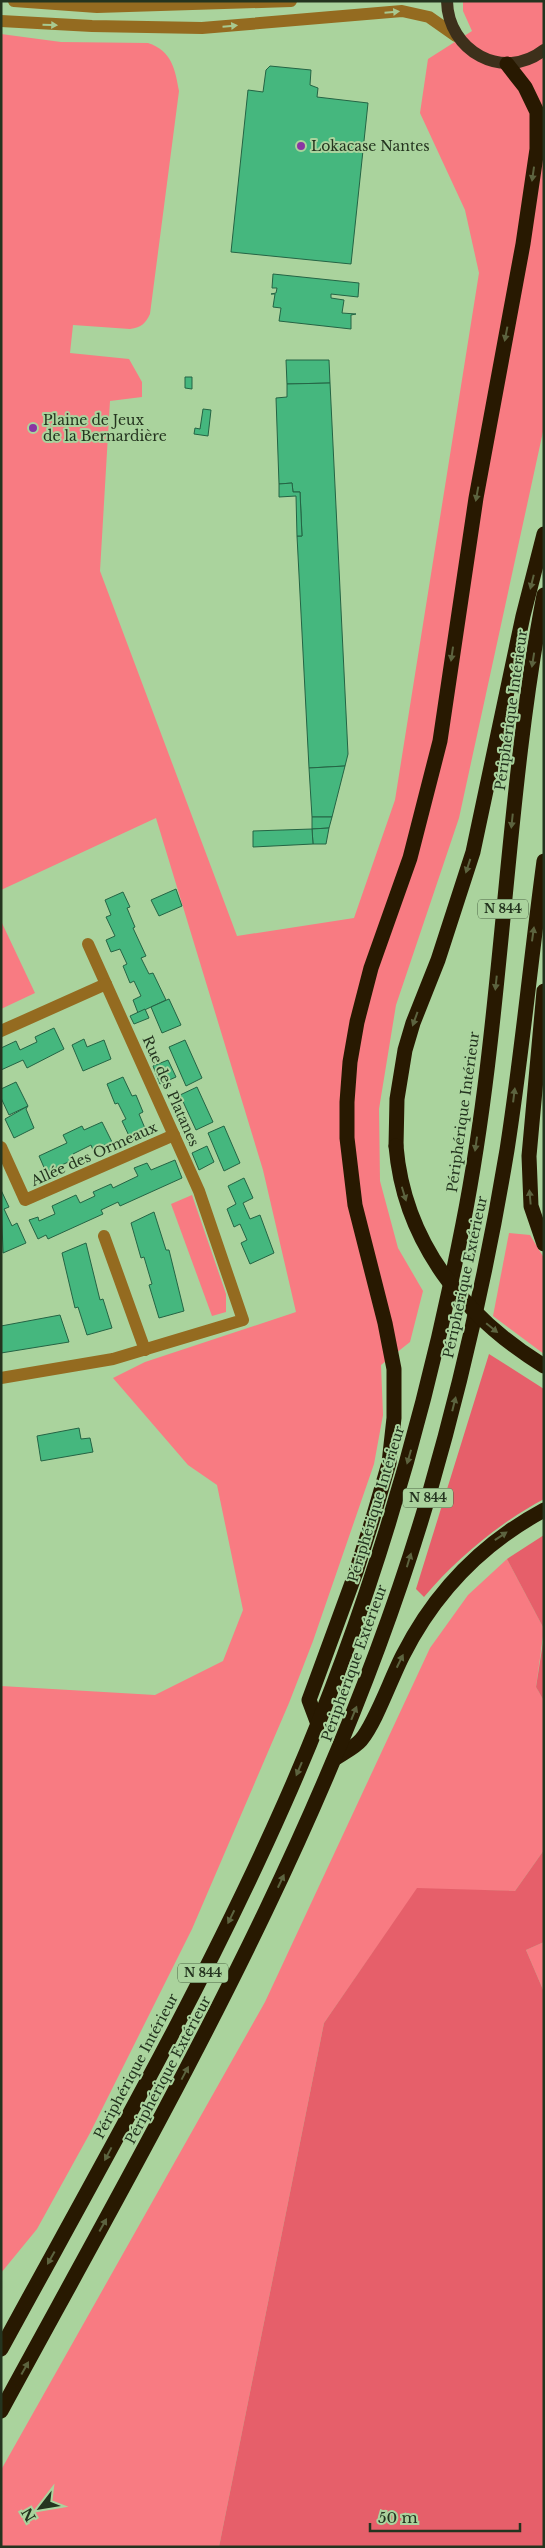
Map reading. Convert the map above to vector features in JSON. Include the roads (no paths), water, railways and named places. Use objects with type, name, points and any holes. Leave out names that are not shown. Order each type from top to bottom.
[{"type":"highway","points":[[318,1724],[309,1700],[356,1572],[389,1463],[394,1418],[394,1369],[385,1323],[355,1205],[346,1102],[350,1062],[357,1022],[371,968],[410,858],[440,741],[476,498],[523,244],[537,149],[536,112],[525,87],[507,64]]},
{"type":"highway","points":[[544,534],[523,616],[473,852],[438,960],[405,1050],[397,1099],[396,1146],[402,1190],[414,1226],[447,1280],[478,1317],[520,1351],[544,1366]]},
{"type":"highway","name":"Périphérique Intérieur","points":[[1,2349],[211,1960],[285,1801],[318,1724],[380,1552],[407,1463],[437,1346],[464,1222],[490,1042],[525,713],[544,595]]},
{"type":"highway","name":"Périphérique Extérieur","points":[[1,2411],[238,1972],[299,1843],[336,1758],[383,1635],[406,1568],[439,1459],[468,1343],[507,1148],[544,863]]},
{"type":"highway","points":[[544,991],[529,1156],[531,1206],[544,1244]]},
{"type":"highway","points":[[336,1758],[360,1741],[403,1655],[434,1602],[472,1560],[496,1539],[544,1510]]},
{"type":"main road","points":[[447,1],[449,21],[456,36],[467,49],[482,58],[507,64],[529,59],[544,50]]},
{"type":"street","points":[[14,1],[97,7],[227,5],[291,1]]},
{"type":"street","points":[[202,28],[207,15],[227,5]]},
{"type":"street","points":[[1,21],[92,26],[202,28],[402,11],[429,18],[456,36]]},
{"type":"street","name":"Rue des Platanes","points":[[88,944],[199,1190],[243,1320],[145,1350]]},
{"type":"street","points":[[1,1031],[106,984]]},
{"type":"street","name":"Allée des Ormeaux","points":[[1,1147],[25,1200],[174,1135]]},
{"type":"street","points":[[1,1378],[90,1365],[145,1350],[104,1236]]},
{"type":"place","name":"Lokacase Nantes","points":[[301,146]]},
{"type":"place","name":"Plaine de Jeux de la Bernardière","points":[[33,428]]}]
